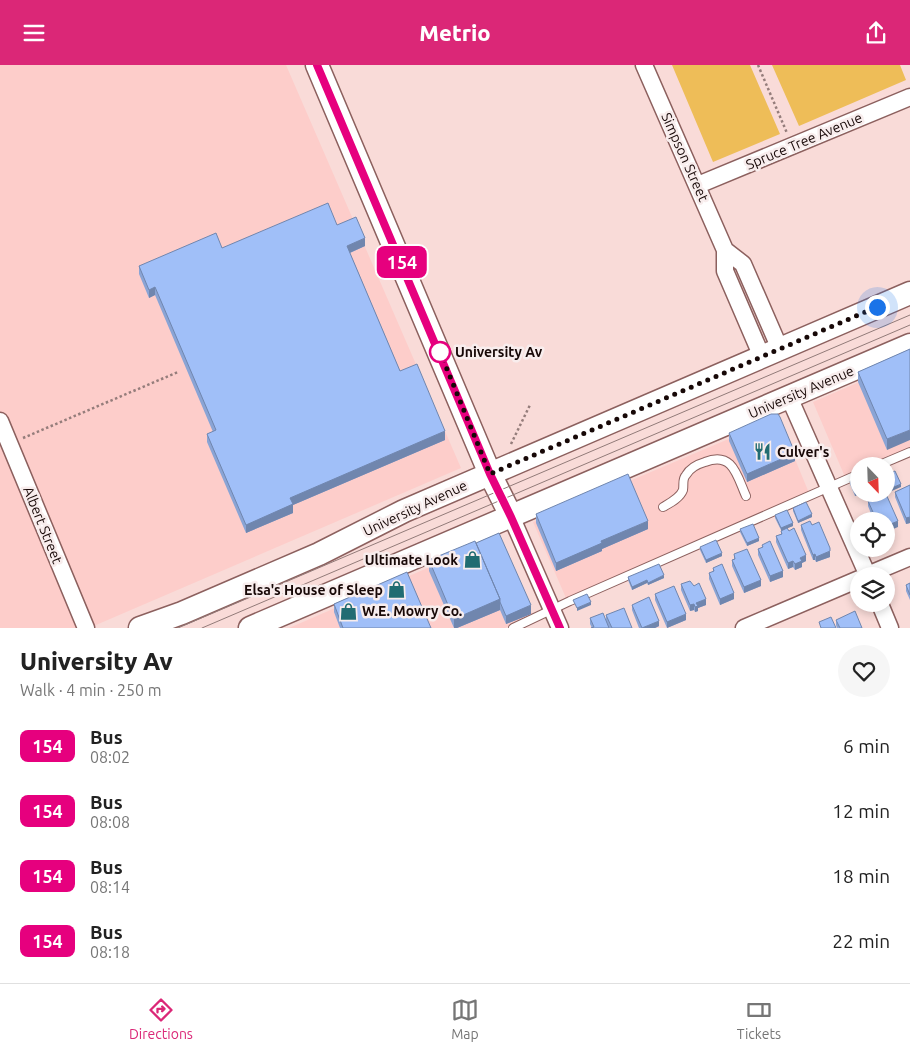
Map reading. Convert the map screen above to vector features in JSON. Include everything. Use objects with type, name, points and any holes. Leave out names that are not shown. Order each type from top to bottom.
[{"type":"main road","points":[[317,65],[490,474],[511,517]]},
{"type":"main road","name":"University Avenue","points":[[140,628],[182,613],[320,554],[404,511],[910,293]]},
{"type":"main road","name":"University Avenue","points":[[250,628],[910,345]]},
{"type":"street","name":"Simpson Street","points":[[644,65],[725,250],[744,264],[771,353]]},
{"type":"street","name":"Spruce Tree Avenue","points":[[698,185],[910,97]]},
{"type":"street","points":[[790,397],[861,567]]},
{"type":"street","name":"Albert Street","points":[[0,421],[86,628]]},
{"type":"street","points":[[511,517],[560,628]]},
{"type":"street","points":[[888,567],[910,557]]},
{"type":"street","points":[[744,628],[850,583]]},
{"type":"street","points":[[883,612],[890,628]]},
{"type":"lane","points":[[895,458],[910,452]]},
{"type":"lane","points":[[663,507],[673,502],[681,494],[686,473],[712,459],[722,459],[734,468],[746,496]]},
{"type":"lane","points":[[514,628],[850,478]]},
{"type":"path","points":[[758,65],[787,134]]},
{"type":"path","points":[[9,444],[178,372]]},
{"type":"path","points":[[508,451],[530,405]]},
{"type":"shaded area","points":[[0,65],[286,65],[461,468],[89,628],[0,628]]},
{"type":"shaded area","points":[[672,65],[750,65],[780,134],[713,162]]},
{"type":"shaded area","points":[[772,65],[900,65],[906,80],[799,126]]},
{"type":"shaded area","points":[[910,360],[910,449],[892,457],[850,457],[850,475],[845,477],[813,402]]},
{"type":"shaded area","points":[[778,418],[809,493],[566,598],[533,522]]},
{"type":"shaded area","points":[[499,537],[533,616],[505,628],[289,628]]},
{"type":"building","points":[[328,203],[337,225],[356,217],[365,238],[347,246],[400,371],[417,364],[445,431],[290,498],[293,504],[246,525],[207,434],[216,430],[155,287],[149,290],[139,266],[216,233],[222,248]]},
{"type":"building","points":[[910,349],[910,430],[887,439],[858,372]]},
{"type":"building","name":"Culver's","points":[[771,414],[778,414],[780,417],[795,453],[747,474],[729,433]]},
{"type":"building","points":[[895,471],[901,484],[895,487]]},
{"type":"building","points":[[628,474],[648,521],[556,563],[536,514]]},
{"type":"building","points":[[910,485],[910,517],[906,518],[895,492]]},
{"type":"building","points":[[806,502],[812,514],[798,521],[793,508]]},
{"type":"building","points":[[869,503],[890,503],[894,512],[873,512]]},
{"type":"building","points":[[787,510],[793,523],[781,528],[775,515]]},
{"type":"building","points":[[810,521],[812,525],[819,522],[830,548],[830,551],[816,557],[815,554],[813,555],[801,525]]},
{"type":"building","points":[[753,524],[759,538],[747,543],[740,529]]},
{"type":"building","points":[[787,528],[789,531],[794,528],[806,555],[800,558],[802,561],[795,564],[793,561],[788,563],[776,536],[782,534],[781,531]]},
{"type":"building","points":[[499,533],[531,605],[506,616],[476,543]]},
{"type":"building","points":[[716,540],[722,553],[706,560],[700,547]]},
{"type":"building","points":[[475,541],[500,599],[454,619],[429,560]]},
{"type":"building","points":[[770,541],[783,571],[770,576],[758,549]]},
{"type":"building","points":[[747,549],[761,580],[744,587],[732,560],[735,559],[734,554]]},
{"type":"building","points":[[659,564],[664,575],[648,583],[647,580],[632,587],[628,577]]},
{"type":"building","points":[[722,564],[734,593],[720,599],[709,573],[714,571],[713,568]]},
{"type":"building","points":[[407,572],[431,628],[343,628],[334,604]]},
{"type":"building","points":[[690,581],[694,586],[699,583],[706,599],[696,603],[698,606],[695,607],[694,604],[690,605],[681,584]]},
{"type":"building","points":[[910,583],[910,595],[906,585]]},
{"type":"building","points":[[674,586],[686,614],[667,622],[655,594]]},
{"type":"building","points":[[587,594],[591,602],[577,608],[573,600]]},
{"type":"building","points":[[649,597],[659,621],[642,628],[632,605]]},
{"type":"building","points":[[624,608],[632,628],[612,628],[606,615]]},
{"type":"building","points":[[855,612],[862,628],[840,628],[836,620]]},
{"type":"building","points":[[603,613],[609,628],[591,628],[594,627],[590,618]]},
{"type":"building","points":[[831,617],[836,628],[821,628],[819,622]]},
{"type":"tram line","points":[[178,628],[910,315]]},
{"type":"tram line","points":[[202,628],[910,325]]},
{"type":"bus line","name":"154","points":[[317,65],[490,474],[560,628]]},
{"type":"place","name":"University Av","points":[[440,352]]},
{"type":"place","name":"Culver's","points":[[763,452]]},
{"type":"place","name":"Ultimate Look","points":[[472,560]]},
{"type":"place","name":"Elsa's House of Sleep","points":[[397,590]]},
{"type":"place","name":"W.E. Mowry Co.","points":[[348,611]]},
{"type":"route","points":[[440,352],[490,474],[877,307]]}]
